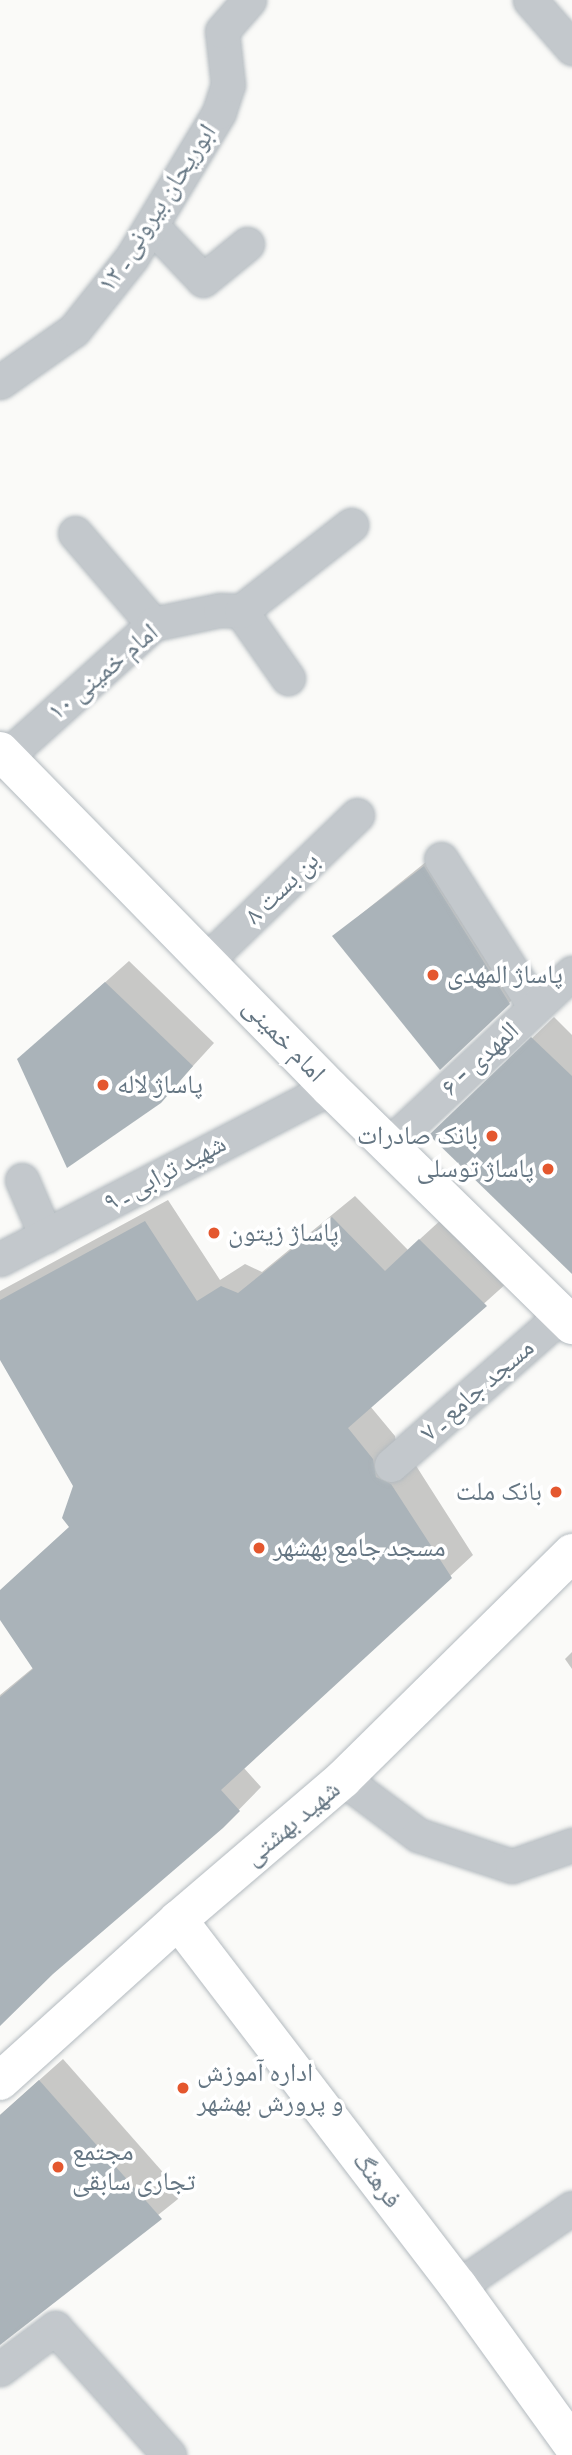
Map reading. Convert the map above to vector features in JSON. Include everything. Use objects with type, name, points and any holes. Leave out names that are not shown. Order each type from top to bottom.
[{"type":"street","name":"ابوریحان بیرونی ـ ۱۲","points":[[0,382],[74,330],[152,226],[219,112],[228,85],[222,31],[249,0]]},
{"type":"street","points":[[530,0],[572,48]]},
{"type":"street","points":[[152,226],[203,280],[247,244]]},
{"type":"street","points":[[288,678],[241,611],[351,525]]},
{"type":"street","points":[[75,533],[153,624]]},
{"type":"street","name":"امام خمینی ۱۰","points":[[2,756],[153,624],[220,610],[241,611]]},
{"type":"street","name":"امام خمینی","points":[[2,756],[330,1087],[567,1320]]},
{"type":"street","name":"بن بست ۸","points":[[206,961],[357,815]]},
{"type":"street","points":[[441,859],[535,1007]]},
{"type":"street","name":"المهدی - ۶","points":[[388,1144],[572,973]]},
{"type":"street","name":"شهید ترابی ـ ۹","points":[[0,1259],[330,1087]]},
{"type":"street","points":[[22,1181],[46,1236]]},
{"type":"street","name":"مسجد جامع ـ ۷","points":[[391,1465],[567,1320]]},
{"type":"street","name":"شهید بهشتی","points":[[0,2081],[178,1920],[343,1779],[572,1553]]},
{"type":"street","points":[[343,1779],[418,1835],[512,1866],[572,1845]]},
{"type":"street","name":"فرهنگ","points":[[178,1920],[458,2286],[572,2444]]},
{"type":"street","points":[[458,2286],[572,2208]]},
{"type":"street","points":[[0,2369],[55,2328],[169,2455]]},
{"type":"building","name":"پاساژ المهدی","points":[[424,866],[510,1004],[440,1070],[332,936]]},
{"type":"building","name":"پاساژ لاله","points":[[105,982],[193,1066],[161,1103],[67,1168],[17,1059]]},
{"type":"building","points":[[531,1037],[572,1076],[572,1274],[429,1135]]},
{"type":"building","points":[[332,1217],[385,1271],[419,1239],[487,1306],[348,1428],[373,1459],[376,1477],[391,1484],[452,1578],[221,1790],[240,1811],[223,1828],[53,1974],[0,2026],[0,1697],[33,1669],[0,1620],[0,1590],[69,1527],[62,1518],[73,1486],[0,1360],[0,1300],[145,1221],[197,1301],[221,1286],[238,1293]]},
{"type":"building","name":"مجتمع تجاری سابقی","points":[[39,2080],[162,2219],[0,2345],[0,2115]]},
{"type":"place","name":"پاساژ المهدی","points":[[433,975]]},
{"type":"place","name":"پاساژ لاله","points":[[103,1085]]},
{"type":"place","name":"بانک صادرات","points":[[492,1136]]},
{"type":"place","name":"پاساژ توسلی","points":[[548,1169]]},
{"type":"place","name":"پاساژ زیتون","points":[[214,1233]]},
{"type":"place","name":"بانک ملت","points":[[556,1492]]},
{"type":"place","name":"مسجد جامع بهشهر","points":[[259,1548]]},
{"type":"place","name":"اداره آموزش و پرورش بهشهر","points":[[183,2088]]},
{"type":"place","name":"مجتمع تجاری سابقی","points":[[58,2167]]}]
